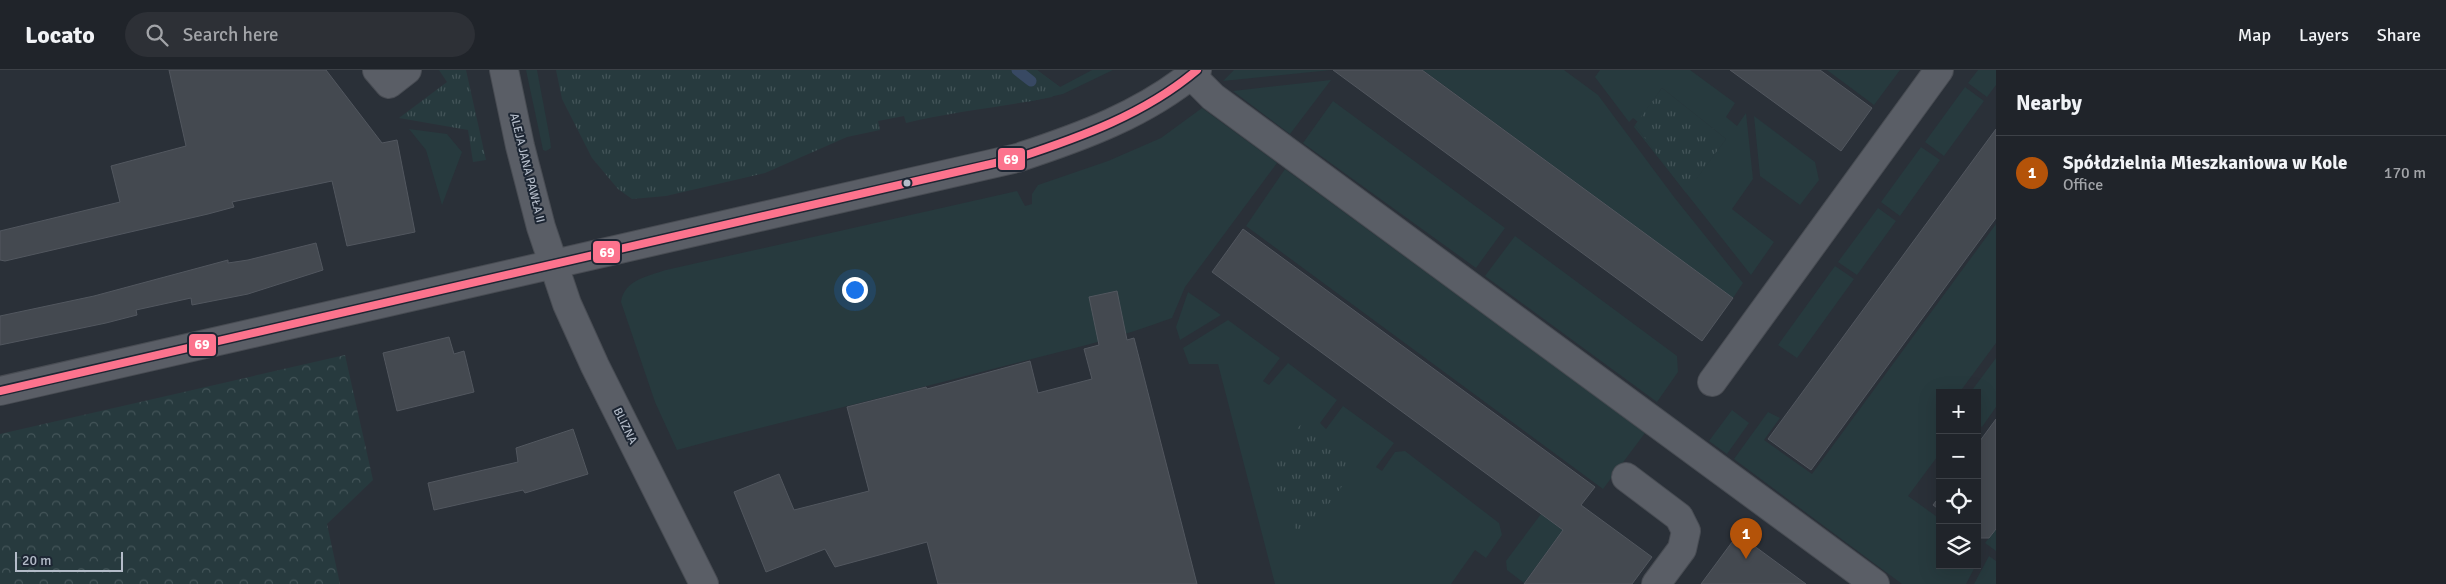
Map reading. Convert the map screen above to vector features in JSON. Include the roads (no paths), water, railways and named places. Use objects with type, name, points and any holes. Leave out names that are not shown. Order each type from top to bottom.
[{"type":"street","points":[[378,70],[389,84],[407,70]]},
{"type":"street","name":"ALEJA JANA PAWŁA II","points":[[504,70],[520,146],[553,264]]},
{"type":"street","points":[[1712,382],[1939,70]]},
{"type":"street","points":[[0,391],[1017,158],[1084,136],[1114,122],[1194,73],[1213,97],[1875,584]]},
{"type":"street","name":"BLIZNA","points":[[553,264],[584,342],[704,584]]},
{"type":"street","points":[[1626,477],[1679,517],[1686,531],[1682,549],[1656,584]]},
{"type":"waterway","points":[[1017,70],[1031,81]]},
{"type":"place","name":"Spółdzielnia Mieszkaniowa w Kole","points":[[1746,559]]}]
